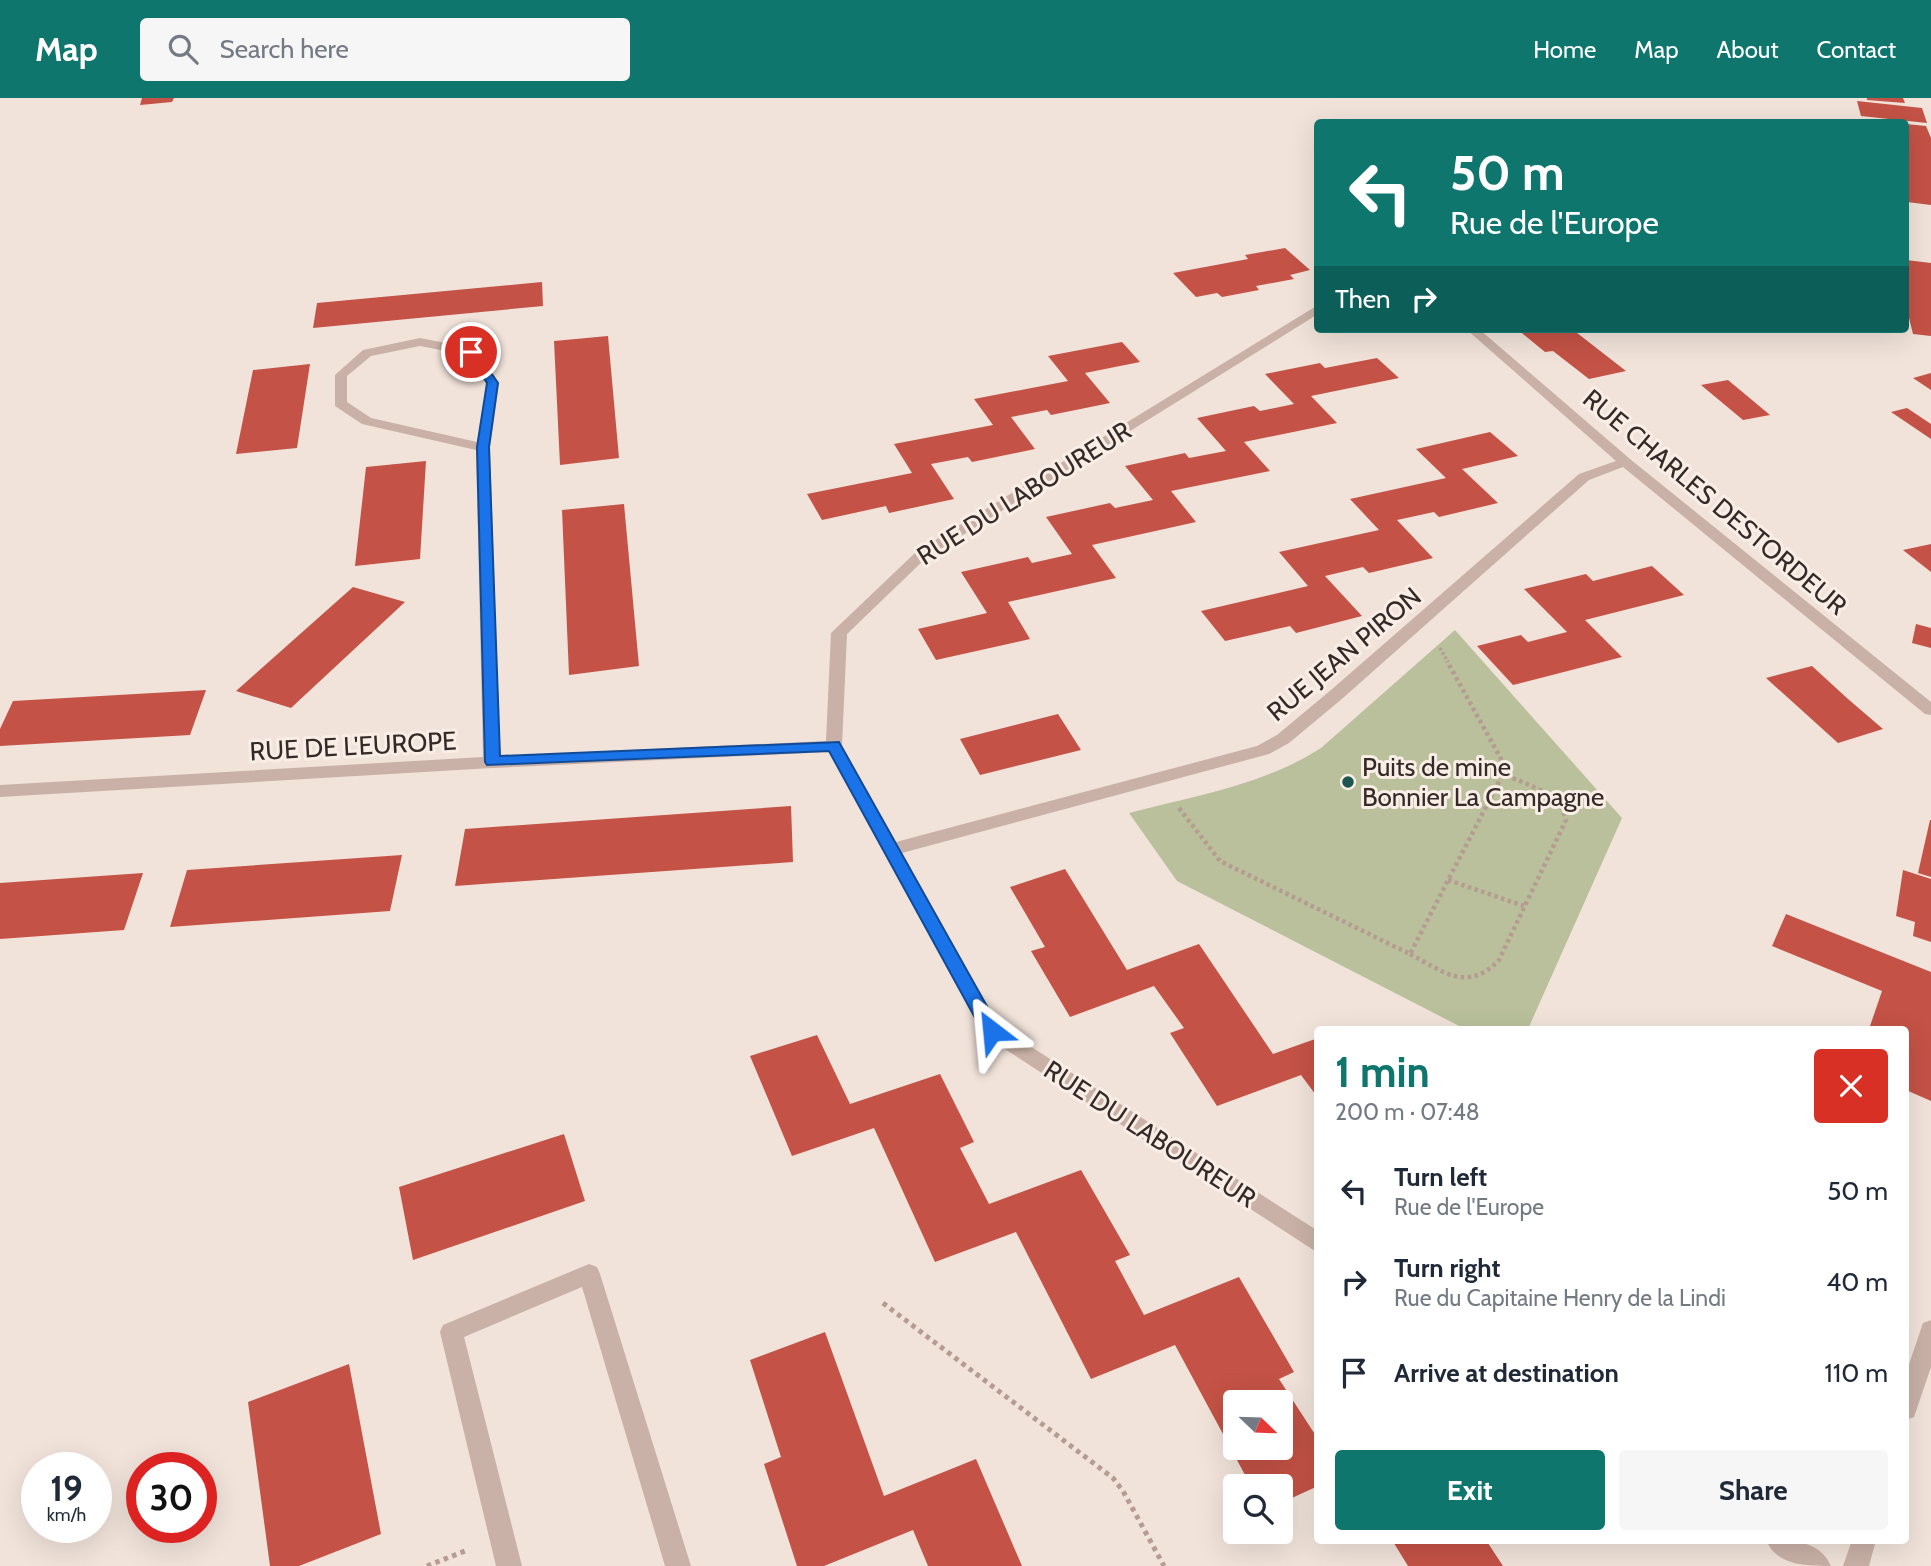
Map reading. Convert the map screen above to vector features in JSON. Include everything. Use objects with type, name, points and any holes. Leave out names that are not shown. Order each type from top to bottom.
[{"type":"street","name":"RUE DU LABOUREUR","points":[[1314,311],[921,555],[839,633],[834,746],[992,1031],[1314,1240]]},
{"type":"street","name":"RUE CHARLES DESTORDEUR","points":[[1477,333],[1625,462],[1931,710]]},
{"type":"street","points":[[483,447],[368,421],[340,403],[341,375],[367,353],[420,342],[471,352],[492,383],[483,447],[492,762]]},
{"type":"street","name":"RUE JEAN PIRON","points":[[890,850],[1248,755],[1283,739],[1424,620],[1584,477],[1625,462]]},
{"type":"street","name":"RUE DE L'EUROPE","points":[[0,791],[492,762],[834,746]]},
{"type":"street","points":[[509,1566],[451,1332],[589,1274],[678,1566]]},
{"type":"street","points":[[1909,1400],[1931,1330]]},
{"type":"street","points":[[1783,1544],[1818,1566]]},
{"type":"street","points":[[1856,1566],[1863,1544]]},
{"type":"path","points":[[1410,954],[1506,768],[1424,620]]},
{"type":"path","points":[[1157,779],[1220,861],[1458,978],[1468,980],[1481,978],[1499,960],[1566,820],[1563,805],[1503,775]]},
{"type":"path","points":[[1448,880],[1524,906]]},
{"type":"path","points":[[883,1303],[1113,1478],[1123,1491],[1164,1566]]},
{"type":"green space","points":[[1455,630],[1622,818],[1529,1026],[1459,1026],[1177,881],[1129,813],[1252,780],[1299,761],[1321,748]]},
{"type":"building","points":[[142,98],[174,98],[172,102],[140,105]]},
{"type":"building","points":[[1903,98],[1905,103],[1867,100]]},
{"type":"building","points":[[1857,101],[1922,108],[1927,123],[1909,119],[1861,116]]},
{"type":"building","points":[[1909,124],[1926,126],[1931,138],[1931,205],[1909,202]]},
{"type":"building","points":[[1285,248],[1310,270],[1290,275],[1294,279],[1256,286],[1259,290],[1222,297],[1217,293],[1196,297],[1173,273],[1248,259],[1245,255]]},
{"type":"building","points":[[1909,260],[1931,263],[1931,336],[1913,334],[1909,318]]},
{"type":"building","points":[[542,282],[543,306],[313,328],[317,303]]},
{"type":"building","points":[[1522,333],[1577,333],[1626,371],[1589,379],[1553,351],[1545,352]]},
{"type":"building","points":[[608,336],[619,458],[560,465],[554,341]]},
{"type":"building","points":[[1122,342],[1140,362],[1085,373],[1110,403],[1051,415],[1047,410],[1011,417],[1035,449],[972,462],[968,457],[931,464],[954,499],[889,513],[886,506],[822,520],[807,494],[912,473],[894,444],[993,425],[974,399],[1068,381],[1048,356]]},
{"type":"building","points":[[1377,358],[1399,378],[1311,396],[1337,423],[1244,442],[1270,471],[1171,491],[1196,522],[1092,545],[1116,578],[1008,602],[1030,639],[936,660],[918,629],[987,613],[961,572],[1028,557],[1032,563],[1072,554],[1046,517],[1110,503],[1115,508],[1153,500],[1125,466],[1185,453],[1189,458],[1226,451],[1197,418],[1254,406],[1260,411],[1294,404],[1265,374],[1320,363],[1325,368]]},
{"type":"building","points":[[310,364],[297,448],[236,454],[253,370]]},
{"type":"building","points":[[1931,373],[1931,390],[1913,378]]},
{"type":"building","points":[[1728,380],[1770,415],[1743,420],[1701,385]]},
{"type":"building","points":[[1907,408],[1931,424],[1931,439],[1891,412]]},
{"type":"building","points":[[1490,432],[1518,456],[1462,469],[1498,503],[1439,517],[1434,512],[1397,520],[1433,558],[1369,573],[1363,567],[1325,576],[1362,616],[1296,633],[1290,626],[1225,641],[1201,611],[1308,586],[1279,552],[1379,530],[1350,499],[1446,478],[1416,449]]},
{"type":"building","points":[[426,461],[420,559],[355,566],[366,467]]},
{"type":"building","points":[[624,504],[639,666],[569,675],[562,510]]},
{"type":"building","points":[[1931,544],[1931,572],[1903,550]]},
{"type":"building","points":[[1652,566],[1684,595],[1585,620],[1622,657],[1513,685],[1477,646],[1521,635],[1528,642],[1567,632],[1524,589],[1586,574],[1593,581]]},
{"type":"building","points":[[353,587],[405,602],[291,708],[236,691]]},
{"type":"building","points":[[1916,624],[1931,628],[1931,648],[1912,643]]},
{"type":"building","points":[[1812,666],[1883,729],[1838,743],[1766,678]]},
{"type":"building","points":[[206,690],[190,735],[0,746],[0,729],[13,701]]},
{"type":"building","points":[[1058,714],[1081,750],[980,775],[960,739]]},
{"type":"building","points":[[791,806],[793,862],[455,886],[465,829]]},
{"type":"building","points":[[1931,820],[1931,877],[1918,873]]},
{"type":"building","points":[[402,855],[390,911],[170,927],[187,870]]},
{"type":"building","points":[[1065,869],[1127,970],[1199,944],[1273,1054],[1314,1039],[1314,1093],[1301,1075],[1217,1106],[1170,1033],[1184,1028],[1154,986],[1070,1017],[1031,951],[1045,947],[1010,887]]},
{"type":"building","points":[[1903,870],[1931,879],[1931,942],[1913,936],[1915,922],[1896,916]]},
{"type":"building","points":[[143,873],[124,930],[0,939],[0,883]]},
{"type":"building","points":[[1786,914],[1931,972],[1931,1101],[1909,1091],[1909,1026],[1870,1026],[1882,991],[1772,946]]},
{"type":"building","points":[[817,1035],[850,1104],[940,1074],[974,1142],[960,1148],[989,1204],[1081,1170],[1130,1255],[1115,1261],[1144,1315],[1239,1277],[1294,1372],[1279,1379],[1286,1390],[1223,1390],[1223,1434],[1175,1345],[1091,1379],[1016,1232],[935,1262],[874,1128],[792,1156],[750,1056]]},
{"type":"building","points":[[564,1134],[585,1201],[413,1260],[399,1187]]},
{"type":"building","points":[[825,1332],[884,1496],[976,1459],[1022,1566],[928,1566],[913,1530],[824,1566],[797,1566],[764,1464],[781,1457],[750,1360]]},
{"type":"building","points":[[349,1364],[381,1534],[299,1566],[270,1566],[248,1402]]},
{"type":"building","points":[[1293,1401],[1314,1433],[1314,1488],[1293,1497],[1293,1474],[1245,1474],[1237,1460],[1293,1460]]},
{"type":"building","points":[[1394,1544],[1489,1544],[1503,1566],[1408,1566]]},
{"type":"place","name":"Puits de mine Bonnier La Campagne","points":[[1348,782]]},
{"type":"route","points":[[471,352],[492,383],[483,447],[492,762],[834,746],[992,1031]]}]
